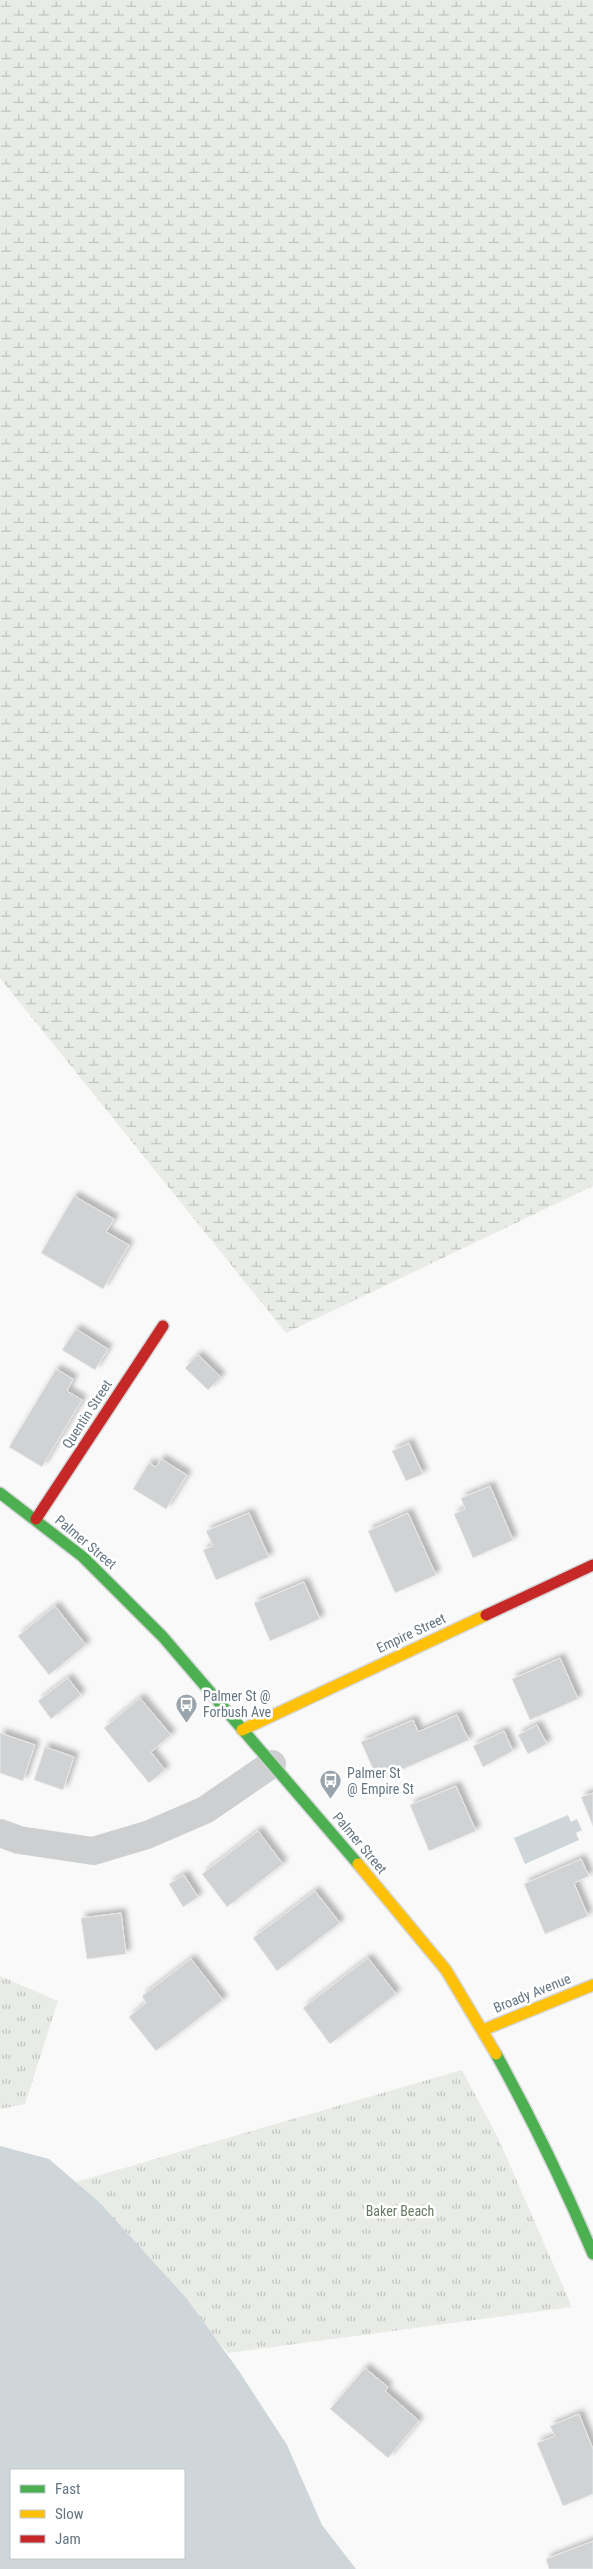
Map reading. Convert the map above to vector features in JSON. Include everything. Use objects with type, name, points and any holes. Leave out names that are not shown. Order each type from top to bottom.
[{"type":"street","name":"Quentin Street","points":[[36,1519],[163,1326]]},
{"type":"street","name":"Palmer Street","points":[[0,1493],[84,1557],[125,1597],[272,1764],[446,1970],[483,2030],[533,2121],[565,2187],[593,2254]]},
{"type":"street","name":"Empire Street","points":[[242,1730],[593,1564]]},
{"type":"street","points":[[0,1833],[19,1840],[93,1850],[147,1835],[205,1810],[272,1764]]},
{"type":"street","name":"Broady Avenue","points":[[483,2030],[593,1985]]},
{"type":"green space","points":[[0,0],[593,0],[593,1186],[286,1333],[0,978]]},
{"type":"green space","points":[[0,1976],[58,2001],[25,2104],[0,2109]]},
{"type":"green space","name":"Baker Beach","points":[[462,2070],[498,2138],[572,2307],[228,2353],[76,2182]]},
{"type":"shaded area","points":[[568,1815],[571,1822],[577,1819],[582,1830],[576,1833],[579,1840],[525,1864],[514,1838]]},
{"type":"shaded area","points":[[0,2146],[49,2159],[100,2203],[187,2299],[239,2371],[287,2445],[322,2525],[356,2569],[0,2569]]},
{"type":"building","points":[[74,1196],[114,1219],[106,1232],[129,1245],[103,1289],[41,1253]]},
{"type":"building","points":[[76,1329],[108,1349],[95,1370],[62,1350]]},
{"type":"building","points":[[198,1355],[221,1377],[208,1390],[185,1368]]},
{"type":"building","points":[[56,1369],[73,1379],[67,1391],[82,1400],[42,1467],[9,1447]]},
{"type":"building","points":[[409,1443],[423,1474],[406,1481],[392,1451]]},
{"type":"building","points":[[161,1459],[187,1475],[166,1509],[133,1489],[149,1463],[156,1467]]},
{"type":"building","points":[[490,1486],[513,1540],[473,1558],[454,1514],[465,1509],[461,1498]]},
{"type":"building","points":[[249,1513],[269,1557],[216,1580],[203,1550],[213,1546],[206,1531]]},
{"type":"building","points":[[408,1513],[436,1575],[395,1593],[368,1531]]},
{"type":"building","points":[[304,1582],[320,1619],[270,1641],[254,1603]]},
{"type":"building","points":[[55,1606],[86,1645],[49,1675],[18,1636]]},
{"type":"building","points":[[560,1658],[578,1699],[530,1720],[512,1679]]},
{"type":"building","points":[[68,1678],[81,1695],[51,1719],[38,1701]]},
{"type":"building","points":[[140,1698],[171,1735],[151,1752],[165,1770],[149,1783],[104,1728]]},
{"type":"building","points":[[457,1715],[469,1740],[378,1780],[361,1742],[413,1720],[418,1732]]},
{"type":"building","points":[[537,1725],[547,1744],[528,1754],[518,1735]]},
{"type":"building","points":[[504,1731],[513,1751],[483,1767],[473,1746]]},
{"type":"building","points":[[0,1733],[35,1745],[23,1781],[0,1773]]},
{"type":"building","points":[[45,1747],[74,1757],[63,1790],[34,1780]]},
{"type":"building","points":[[456,1786],[476,1831],[429,1851],[410,1805]]},
{"type":"building","points":[[593,1793],[593,1826],[581,1797]]},
{"type":"building","points":[[258,1831],[283,1864],[227,1907],[202,1874]]},
{"type":"building","points":[[581,1859],[589,1876],[574,1883],[588,1916],[545,1934],[524,1884]]},
{"type":"building","points":[[184,1875],[198,1897],[183,1907],[169,1884]]},
{"type":"building","points":[[315,1891],[340,1923],[277,1971],[253,1938]]},
{"type":"building","points":[[121,1913],[126,1954],[87,1959],[81,1918]]},
{"type":"building","points":[[368,1958],[396,1994],[330,2044],[303,2008]]},
{"type":"building","points":[[191,1959],[223,2000],[156,2051],[129,2017],[146,2003],[142,1996]]},
{"type":"building","points":[[365,2368],[388,2387],[385,2391],[419,2421],[388,2458],[330,2409]]},
{"type":"building","points":[[579,2414],[593,2449],[593,2494],[563,2506],[537,2443],[555,2436],[550,2426]]},
{"type":"building","points":[[593,2541],[593,2569],[549,2569],[546,2559]]},
{"type":"traffic: fast","points":[[0,1493],[83,1557],[163,1637],[358,1864]]},
{"type":"traffic: fast","points":[[496,2054],[547,2152],[593,2254]]},
{"type":"traffic: slow","points":[[242,1730],[486,1615]]},
{"type":"traffic: slow","points":[[358,1864],[446,1970],[496,2054]]},
{"type":"traffic: slow","points":[[483,2030],[593,1985]]},
{"type":"traffic: jam","points":[[36,1519],[163,1326]]},
{"type":"traffic: jam","points":[[486,1615],[593,1565]]},
{"type":"place","name":"Palmer St @ Forbush Ave","points":[[187,1723]]},
{"type":"place","name":"Palmer St @ Empire St","points":[[331,1800]]}]
